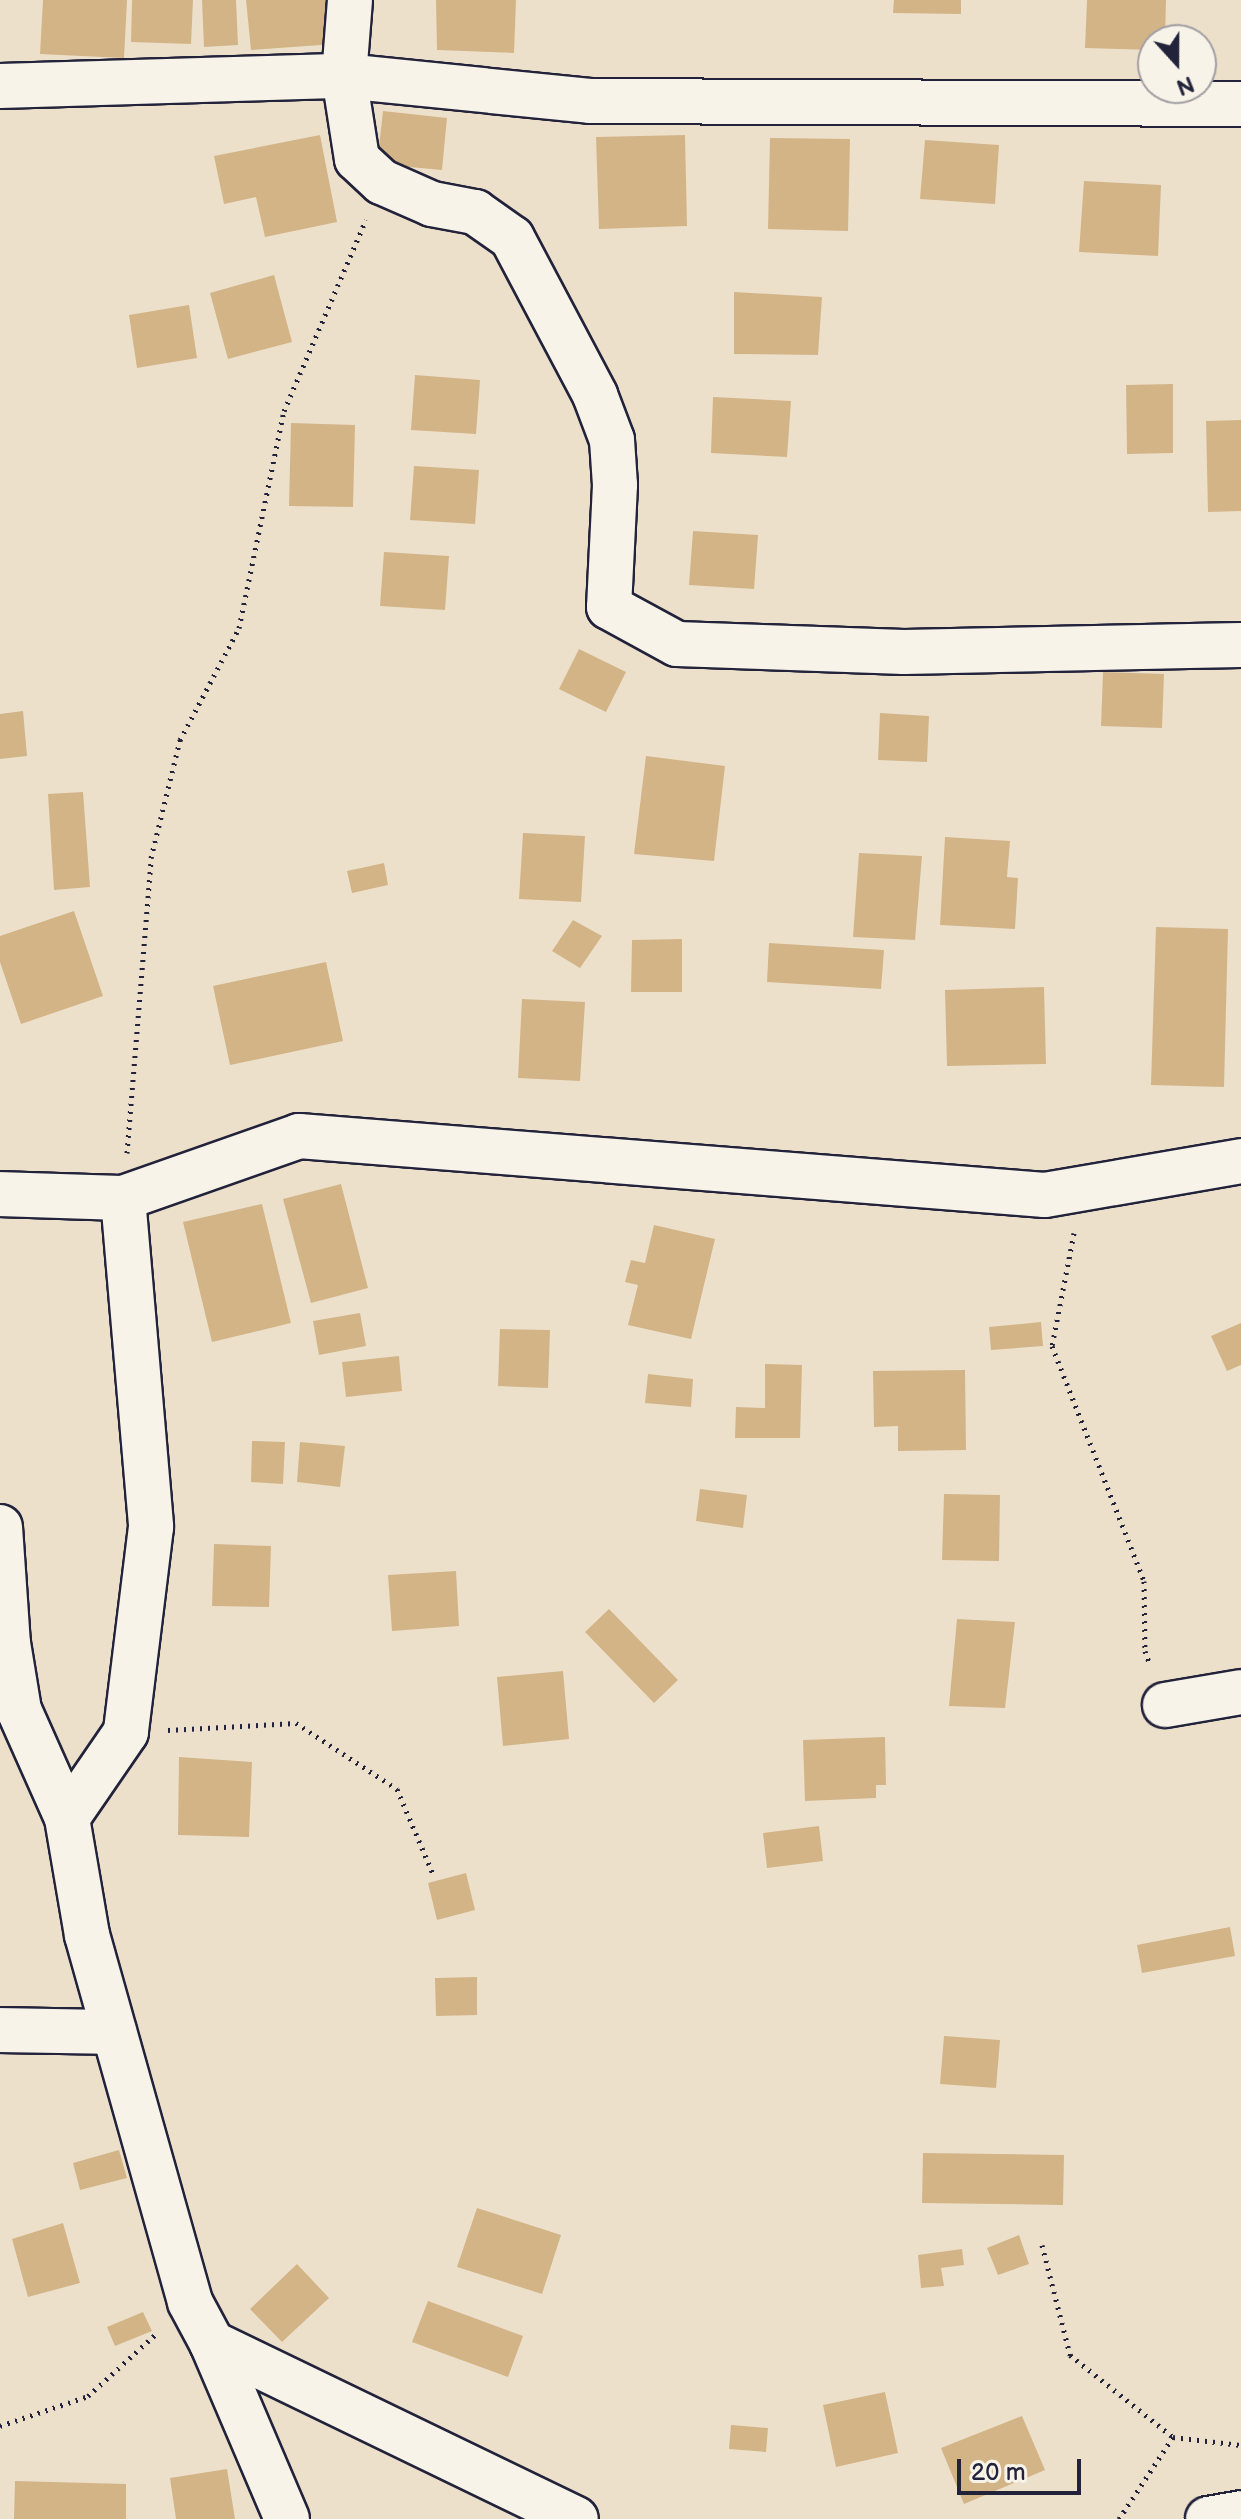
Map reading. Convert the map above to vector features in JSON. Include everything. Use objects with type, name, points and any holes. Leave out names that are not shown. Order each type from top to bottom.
[{"type":"street","points":[[350,0],[344,76],[357,159],[382,182],[432,204],[475,212],[512,238],[595,395],[612,440],[615,485],[609,607],[677,644],[904,652],[1241,645]]},
{"type":"street","points":[[0,86],[344,76],[590,101],[1241,104]]},
{"type":"street","points":[[0,1194],[123,1198],[299,1136],[1045,1195],[1241,1161]]},
{"type":"street","points":[[67,1818],[126,1732],[151,1527],[123,1198]]},
{"type":"street","points":[[0,1527],[8,1643],[19,1710],[67,1818],[87,1935],[190,2302],[212,2343],[287,2519]]},
{"type":"street","points":[[1165,1705],[1241,1692]]},
{"type":"street","points":[[0,2030],[114,2032]]},
{"type":"street","points":[[212,2343],[576,2519]]},
{"type":"street","points":[[1208,2519],[1241,2513]]},
{"type":"path","points":[[123,1198],[151,858],[180,740],[239,628],[284,411],[382,182]]},
{"type":"path","points":[[1083,1188],[1052,1346],[1144,1581],[1145,1651],[1165,1705]]},
{"type":"path","points":[[126,1732],[296,1723],[397,1789],[434,1876]]},
{"type":"path","points":[[1042,2245],[1070,2355],[1173,2437],[1241,2445]]},
{"type":"path","points":[[0,2426],[88,2396],[190,2302]]},
{"type":"path","points":[[1119,2519],[1173,2437]]},
{"type":"building","points":[[43,0],[127,0],[124,58],[40,54]]},
{"type":"building","points":[[132,0],[193,0],[191,44],[131,42]]},
{"type":"building","points":[[202,0],[236,0],[238,45],[204,47]]},
{"type":"building","points":[[246,0],[331,0],[335,44],[251,50]]},
{"type":"building","points":[[436,0],[516,0],[514,53],[437,50]]},
{"type":"building","points":[[894,0],[961,0],[961,14],[893,13]]},
{"type":"building","points":[[1087,0],[1166,0],[1165,24],[1137,24],[1137,50],[1085,48]]},
{"type":"building","points":[[383,111],[447,118],[442,170],[377,164]]},
{"type":"building","points":[[320,135],[337,222],[265,237],[256,197],[224,204],[214,156]]},
{"type":"building","points":[[685,135],[687,226],[599,229],[596,137]]},
{"type":"building","points":[[770,138],[850,139],[848,231],[768,229]]},
{"type":"building","points":[[925,140],[999,145],[995,204],[920,199]]},
{"type":"building","points":[[1084,181],[1161,185],[1158,256],[1079,252]]},
{"type":"building","points":[[274,275],[292,342],[228,359],[210,293]]},
{"type":"building","points":[[734,292],[822,297],[818,355],[734,354]]},
{"type":"building","points":[[189,305],[197,358],[137,368],[129,315]]},
{"type":"building","points":[[415,375],[480,380],[476,434],[411,430]]},
{"type":"building","points":[[1173,384],[1173,453],[1127,454],[1126,385]]},
{"type":"building","points":[[713,397],[791,401],[787,457],[711,453]]},
{"type":"building","points":[[1241,420],[1241,511],[1208,512],[1206,421]]},
{"type":"building","points":[[291,423],[355,425],[353,507],[289,506]]},
{"type":"building","points":[[414,466],[479,470],[475,524],[410,520]]},
{"type":"building","points":[[693,531],[758,535],[754,589],[689,585]]},
{"type":"building","points":[[384,552],[449,556],[445,610],[380,606]]},
{"type":"building","points":[[579,649],[626,672],[606,712],[559,689]]},
{"type":"building","points":[[1103,672],[1164,674],[1162,728],[1101,726]]},
{"type":"building","points":[[23,711],[27,756],[0,759],[0,714]]},
{"type":"building","points":[[880,713],[929,716],[927,762],[878,760]]},
{"type":"building","points":[[646,756],[725,766],[714,861],[634,854]]},
{"type":"building","points":[[83,792],[90,887],[54,890],[48,794]]},
{"type":"building","points":[[523,833],[585,836],[581,902],[519,899]]},
{"type":"building","points":[[945,837],[1010,841],[1007,877],[1018,878],[1015,929],[940,925]]},
{"type":"building","points":[[859,853],[922,856],[915,940],[853,937]]},
{"type":"building","points":[[384,863],[388,885],[352,893],[347,871]]},
{"type":"building","points":[[74,911],[103,996],[21,1024],[0,962],[0,936]]},
{"type":"building","points":[[573,920],[602,936],[580,968],[552,951]]},
{"type":"building","points":[[1156,927],[1228,929],[1224,1087],[1151,1085]]},
{"type":"building","points":[[682,939],[682,992],[631,992],[632,940]]},
{"type":"building","points":[[769,943],[884,950],[881,989],[767,982]]},
{"type":"building","points":[[326,962],[343,1041],[230,1065],[213,986]]},
{"type":"building","points":[[1044,987],[1046,1064],[947,1066],[945,990]]},
{"type":"building","points":[[522,999],[585,1002],[580,1081],[518,1078]]},
{"type":"building","points":[[341,1184],[368,1288],[311,1303],[283,1199]]},
{"type":"building","points":[[262,1204],[291,1323],[212,1342],[183,1222]]},
{"type":"building","points":[[654,1225],[715,1239],[691,1339],[628,1325],[638,1285],[625,1282],[631,1260],[645,1263]]},
{"type":"building","points":[[360,1313],[366,1346],[319,1355],[313,1321]]},
{"type":"building","points":[[1041,1322],[1043,1346],[991,1350],[989,1327]]},
{"type":"building","points":[[1241,1323],[1241,1365],[1227,1371],[1211,1336]]},
{"type":"building","points":[[500,1329],[550,1330],[548,1388],[498,1386]]},
{"type":"building","points":[[399,1356],[402,1391],[346,1397],[342,1362]]},
{"type":"building","points":[[765,1364],[802,1365],[800,1438],[735,1438],[736,1407],[765,1408]]},
{"type":"building","points":[[965,1370],[966,1450],[898,1451],[898,1426],[874,1427],[873,1371]]},
{"type":"building","points":[[648,1374],[693,1379],[691,1407],[645,1403]]},
{"type":"building","points":[[252,1441],[285,1442],[283,1484],[251,1482]]},
{"type":"building","points":[[300,1442],[345,1446],[340,1487],[297,1482]]},
{"type":"building","points":[[700,1489],[747,1495],[743,1528],[696,1521]]},
{"type":"building","points":[[944,1494],[1000,1495],[999,1561],[942,1560]]},
{"type":"building","points":[[214,1544],[271,1546],[269,1607],[212,1606]]},
{"type":"building","points":[[456,1571],[459,1626],[392,1631],[388,1575]]},
{"type":"building","points":[[609,1609],[678,1680],[654,1703],[585,1632]]},
{"type":"building","points":[[957,1619],[1015,1622],[1005,1708],[949,1706]]},
{"type":"building","points":[[563,1671],[569,1739],[503,1746],[497,1677]]},
{"type":"building","points":[[885,1737],[886,1785],[876,1785],[876,1798],[805,1801],[803,1740]]},
{"type":"building","points":[[179,1757],[252,1762],[249,1837],[178,1835]]},
{"type":"building","points":[[819,1826],[823,1861],[767,1868],[763,1833]]},
{"type":"building","points":[[466,1873],[475,1910],[437,1920],[428,1883]]},
{"type":"building","points":[[1230,1927],[1235,1956],[1142,1973],[1137,1945]]},
{"type":"building","points":[[477,1977],[477,2015],[436,2016],[435,1978]]},
{"type":"building","points":[[944,2036],[1000,2040],[996,2088],[940,2084]]},
{"type":"building","points":[[119,2150],[127,2178],[80,2190],[73,2163]]},
{"type":"building","points":[[923,2153],[1064,2155],[1063,2205],[922,2203]]},
{"type":"building","points":[[477,2208],[561,2235],[542,2294],[457,2267]]},
{"type":"building","points":[[63,2223],[80,2283],[28,2297],[12,2239]]},
{"type":"building","points":[[1019,2235],[1029,2264],[998,2275],[987,2248]]},
{"type":"building","points":[[962,2249],[964,2265],[941,2268],[944,2286],[921,2288],[918,2255]]},
{"type":"building","points":[[297,2264],[329,2298],[282,2342],[250,2309]]},
{"type":"building","points":[[428,2301],[523,2336],[508,2377],[412,2342]]},
{"type":"building","points":[[143,2312],[152,2331],[115,2346],[107,2327]]},
{"type":"building","points":[[885,2392],[898,2453],[836,2467],[823,2405]]},
{"type":"building","points":[[1022,2416],[1045,2470],[964,2504],[941,2448]]},
{"type":"building","points":[[731,2425],[768,2428],[766,2452],[729,2449]]},
{"type":"building","points":[[227,2469],[235,2519],[176,2519],[170,2478]]},
{"type":"building","points":[[15,2481],[126,2484],[126,2519],[14,2519]]}]
